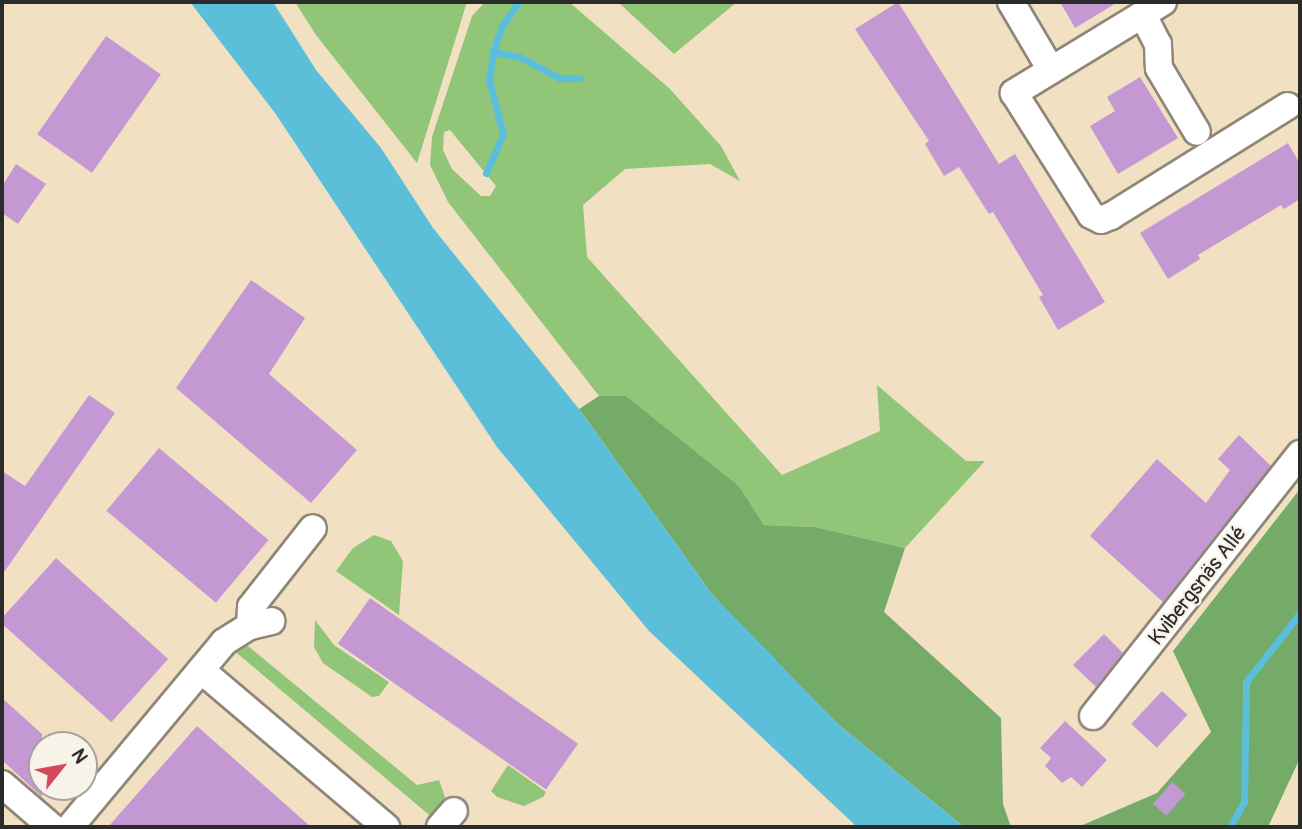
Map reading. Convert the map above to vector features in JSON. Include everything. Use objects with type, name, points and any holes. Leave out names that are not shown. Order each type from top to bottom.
[{"type":"street","points":[[1011,2],[1051,70]]},
{"type":"street","points":[[1197,132],[1159,68],[1156,6],[1014,93],[1091,215],[1101,220],[1288,106]]},
{"type":"street","name":"Kvibergsnäs Allé","points":[[1093,716],[1300,454]]},
{"type":"street","points":[[70,827],[224,642],[261,624],[251,607],[313,528]]},
{"type":"street","points":[[201,670],[386,827]]},
{"type":"street","points":[[2,784],[52,827]]},
{"type":"green space","points":[[295,2],[467,2],[417,163],[316,35]]},
{"type":"green space","points":[[485,2],[569,2],[669,88],[721,146],[740,181],[710,164],[625,169],[583,205],[587,257],[782,475],[880,431],[877,385],[966,461],[985,461],[905,548],[815,527],[764,525],[739,486],[626,396],[599,396],[448,202],[430,165],[432,137],[472,16]],"holes":[[[450,130],[496,186],[490,196],[481,196],[452,169],[443,150],[444,132]]]},
{"type":"green space","points":[[618,2],[737,2],[674,54]]},
{"type":"green space","points":[[599,396],[626,396],[739,486],[764,525],[815,527],[905,548],[884,612],[1001,718],[1003,804],[1011,827],[964,827],[839,725],[773,661],[712,594],[579,409]]},
{"type":"green space","points":[[1300,489],[1300,758],[1268,827],[1078,827],[1157,793],[1211,732],[1173,651]]},
{"type":"green space","points":[[374,535],[391,541],[403,561],[399,615],[336,571],[353,548]]},
{"type":"green space","points":[[315,620],[334,645],[389,682],[379,696],[372,697],[323,663],[314,647]]},
{"type":"green space","points":[[248,646],[417,785],[439,780],[445,797],[434,819],[232,649]]},
{"type":"green space","points":[[508,765],[546,792],[543,797],[524,806],[497,797],[491,791]]},
{"type":"water","points":[[190,2],[273,2],[316,70],[381,148],[433,228],[579,409],[712,594],[839,725],[964,827],[857,827],[649,631],[497,447],[275,113]]},
{"type":"building","points":[[898,2],[999,164],[1015,154],[1105,302],[1058,330],[1039,297],[1043,295],[993,212],[989,214],[959,167],[944,176],[925,144],[929,141],[855,29]]},
{"type":"building","points":[[1060,2],[1118,2],[1075,28]]},
{"type":"building","points":[[106,36],[161,74],[92,173],[37,134]]},
{"type":"building","points":[[1140,77],[1178,138],[1118,174],[1090,126],[1115,111],[1107,97]]},
{"type":"building","points":[[1288,143],[1300,164],[1300,199],[1284,209],[1281,205],[1198,255],[1200,259],[1168,279],[1140,233]]},
{"type":"building","points":[[16,164],[46,184],[18,224],[2,213],[2,186]]},
{"type":"building","points":[[251,280],[305,318],[269,374],[357,450],[311,503],[176,388]]},
{"type":"building","points":[[89,395],[115,413],[2,575],[2,471],[25,486]]},
{"type":"building","points":[[1239,435],[1271,466],[1163,602],[1090,536],[1157,459],[1206,503],[1230,470],[1218,459]]},
{"type":"building","points":[[159,448],[269,540],[216,603],[106,511]]},
{"type":"building","points":[[56,558],[168,659],[111,722],[2,624],[2,618]]},
{"type":"building","points":[[370,598],[578,744],[546,790],[338,644]]},
{"type":"building","points":[[1104,634],[1123,653],[1096,687],[1073,665]]},
{"type":"building","points":[[1162,691],[1188,715],[1157,748],[1131,724]]},
{"type":"building","points":[[2,698],[39,731],[28,731],[28,784],[2,760]]},
{"type":"building","points":[[1065,721],[1107,760],[1082,787],[1071,777],[1062,783],[1045,766],[1051,758],[1040,748]]},
{"type":"building","points":[[197,726],[311,827],[108,827]]},
{"type":"building","points":[[1172,782],[1186,794],[1167,816],[1153,804]]},
{"type":"waterway","points":[[486,173],[503,134],[489,80],[493,52],[502,26],[518,3]]},
{"type":"waterway","points":[[493,52],[520,57],[559,78],[580,78]]},
{"type":"waterway","points":[[1230,827],[1244,802],[1246,682],[1300,613]]}]
